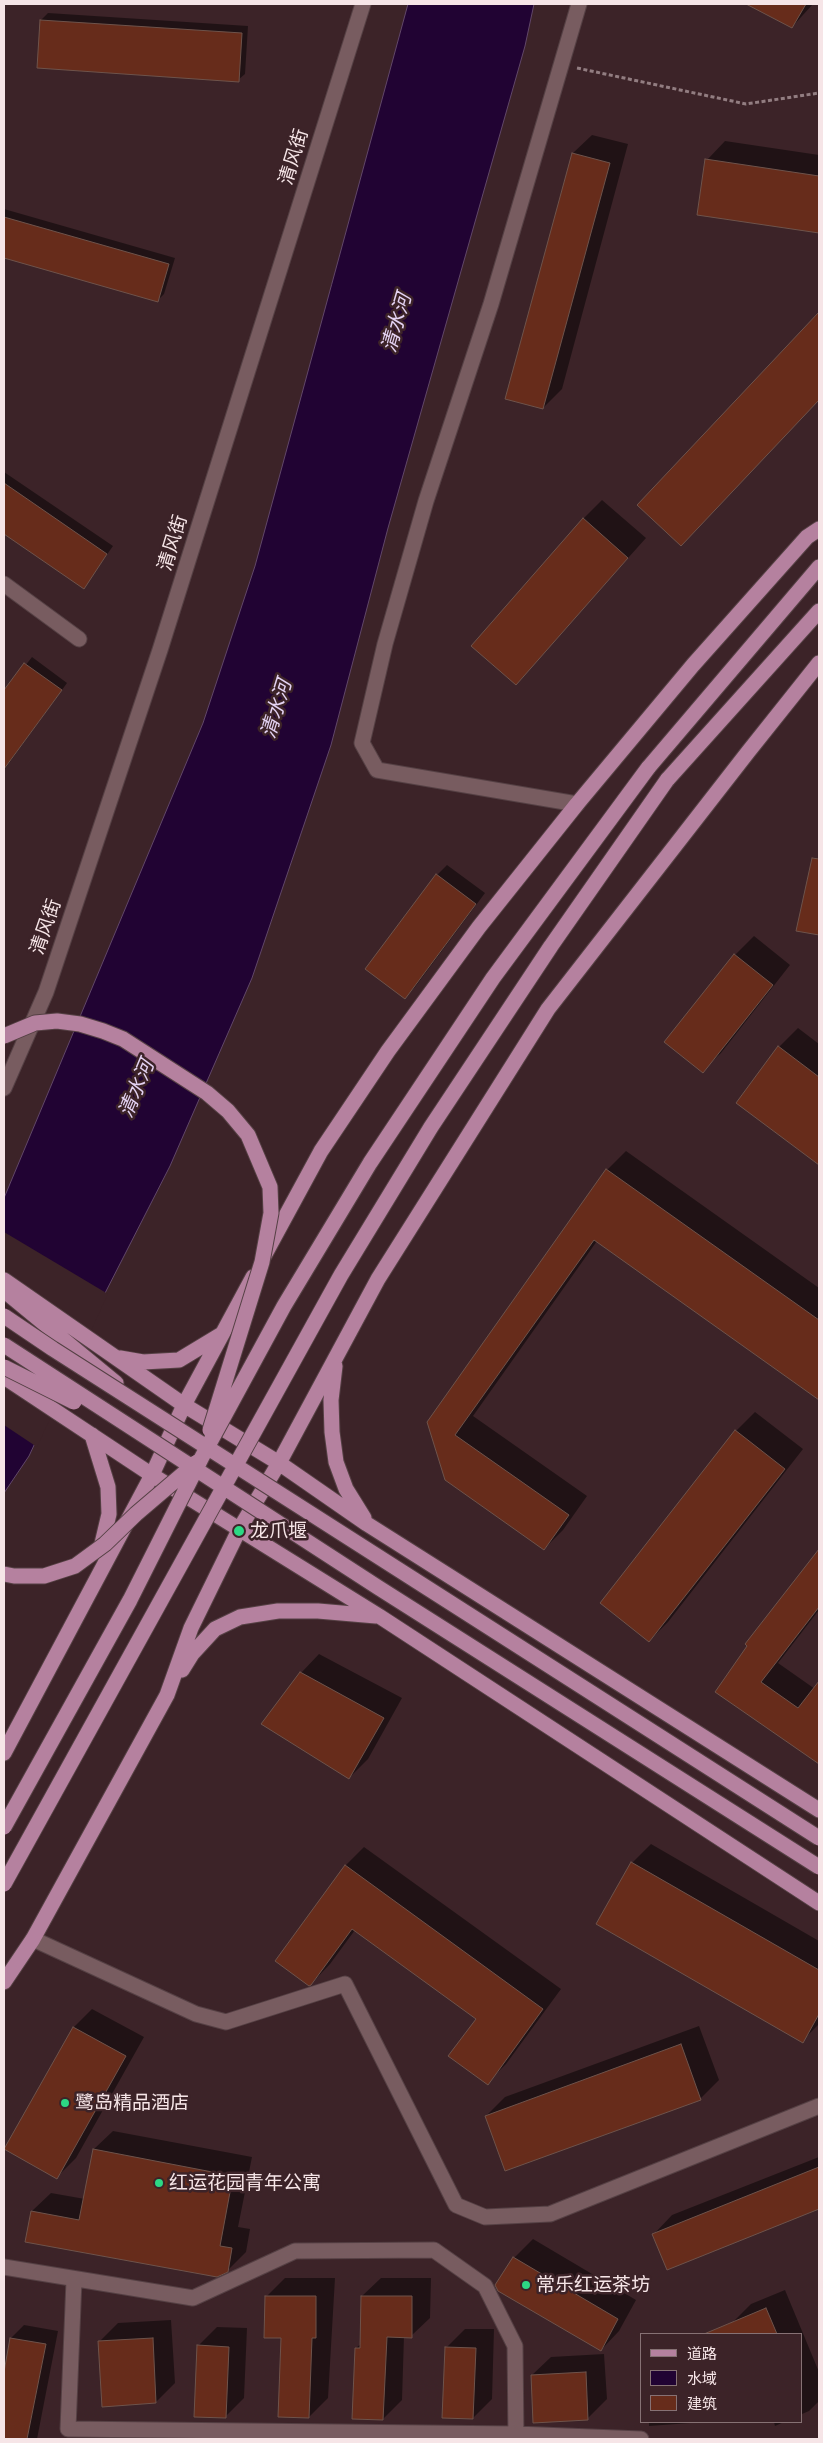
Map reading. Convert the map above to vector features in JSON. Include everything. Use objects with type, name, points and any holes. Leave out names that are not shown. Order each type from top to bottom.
[{"type":"main road","points":[[4,1753],[152,1475],[184,1405],[321,1151],[383,1059],[479,927],[577,804],[692,665],[807,536],[819,529]]},
{"type":"main road","points":[[4,1827],[130,1600],[202,1457],[284,1306],[370,1163],[493,978],[648,768],[819,567]]},
{"type":"main road","points":[[4,1884],[341,1275],[431,1127],[551,946],[668,780],[819,611]]},
{"type":"main road","points":[[167,1695],[191,1628],[240,1528],[279,1463],[378,1279],[548,1009],[819,663]]},
{"type":"main road","points":[[4,1036],[35,1024],[58,1021],[80,1024],[123,1039],[207,1092],[248,1135],[270,1186],[271,1213],[262,1262],[240,1327],[202,1457],[136,1514],[105,1544],[75,1566],[44,1576],[4,1574]]},
{"type":"main road","points":[[4,1280],[184,1405],[279,1463],[367,1524],[819,1810]]},
{"type":"main road","points":[[4,1291],[150,1411]]},
{"type":"main road","points":[[4,1316],[819,1838]]},
{"type":"main road","points":[[111,1354],[143,1362],[179,1360],[223,1333]]},
{"type":"main road","points":[[4,1345],[139,1434],[819,1867]]},
{"type":"main road","points":[[336,1357],[331,1400],[332,1432],[336,1462],[346,1489],[367,1524]]},
{"type":"main road","points":[[4,1367],[139,1434]]},
{"type":"main road","points":[[4,1377],[63,1414],[152,1475],[380,1616],[819,1903]]},
{"type":"main road","points":[[78,1611],[102,1548],[109,1514],[108,1487],[92,1435]]},
{"type":"main road","points":[[4,1982],[33,1939],[167,1695],[192,1654],[215,1629],[240,1617],[278,1611],[318,1611],[380,1616]]},
{"type":"street","name":"清风街","points":[[4,1088],[46,992],[160,650],[363,4]]},
{"type":"street","points":[[577,804],[377,770],[362,743],[385,644],[426,501],[491,304],[579,4]]},
{"type":"street","points":[[4,584],[79,639]]},
{"type":"street","points":[[33,1939],[196,2014],[226,2022],[345,1984],[456,2204],[485,2217],[550,2214],[819,2106]]},
{"type":"street","points":[[4,2267],[193,2298],[295,2251],[434,2250],[485,2286],[515,2346],[516,2436]]},
{"type":"street","points":[[74,2280],[68,2429],[641,2439]]},
{"type":"path","points":[[562,65],[746,104],[819,93]]},
{"type":"water","name":"清水河","points":[[408,4],[534,4],[525,46],[388,528],[331,745],[252,978],[170,1166],[101,1301],[29,1456],[4,1493],[4,1198],[203,723],[255,566]]},
{"type":"pier","points":[[4,1232],[108,1294],[37,1447],[4,1425]]},
{"type":"building","points":[[746,4],[806,4],[792,28]]},
{"type":"building","points":[[40,20],[242,33],[239,82],[37,68]]},
{"type":"building","points":[[572,153],[610,163],[543,409],[505,399]]},
{"type":"building","points":[[705,159],[819,176],[819,233],[697,215]]},
{"type":"building","points":[[4,217],[169,264],[158,302],[4,258]]},
{"type":"building","points":[[819,312],[819,400],[681,546],[637,505]]},
{"type":"building","points":[[4,483],[107,554],[84,589],[4,534]]},
{"type":"building","points":[[583,518],[628,558],[516,685],[471,646]]},
{"type":"building","points":[[24,663],[62,690],[4,769],[4,690]]},
{"type":"building","points":[[812,858],[819,859],[819,935],[796,931]]},
{"type":"building","points":[[436,874],[476,904],[405,999],[365,969]]},
{"type":"building","points":[[734,954],[773,985],[703,1073],[664,1042]]},
{"type":"building","points":[[778,1046],[819,1077],[819,1165],[736,1103]]},
{"type":"building","points":[[606,1169],[819,1320],[819,1400],[594,1240],[455,1435],[569,1515],[544,1550],[445,1480],[427,1422]]},
{"type":"building","points":[[735,1430],[785,1469],[649,1642],[600,1603]]},
{"type":"building","points":[[819,1549],[819,1607],[761,1682],[798,1708],[819,1681],[819,1764],[715,1692],[747,1646],[745,1644]]},
{"type":"building","points":[[300,1672],[384,1718],[349,1779],[261,1724]]},
{"type":"building","points":[[631,1862],[819,1970],[819,2014],[803,2043],[596,1924]]},
{"type":"building","points":[[345,1865],[543,2009],[488,2085],[448,2056],[476,2019],[352,1929],[309,1986],[275,1961]]},
{"type":"building","name":"鹭岛精品酒店","points":[[73,2027],[126,2056],[57,2179],[4,2149]]},
{"type":"building","points":[[681,2044],[701,2100],[505,2171],[485,2116]]},
{"type":"building","points":[[93,2149],[233,2176],[220,2246],[232,2248],[228,2272],[217,2277],[25,2242],[31,2211],[79,2220]]},
{"type":"building","points":[[819,2167],[819,2209],[667,2270],[652,2234]]},
{"type":"building","points":[[513,2257],[618,2319],[601,2351],[498,2291],[495,2285]]},
{"type":"building","points":[[265,2296],[316,2296],[316,2338],[312,2338],[309,2418],[278,2417],[281,2338],[264,2338]]},
{"type":"building","points":[[361,2296],[412,2296],[412,2338],[387,2337],[383,2420],[352,2419],[355,2348],[360,2348]]},
{"type":"building","points":[[766,2308],[777,2333],[706,2333]]},
{"type":"building","points":[[10,2338],[46,2344],[27,2439],[4,2439],[4,2372]]},
{"type":"building","points":[[153,2338],[156,2403],[102,2407],[98,2341]]},
{"type":"building","points":[[197,2345],[229,2347],[226,2418],[194,2417]]},
{"type":"building","points":[[445,2347],[476,2348],[473,2419],[442,2418]]},
{"type":"building","points":[[586,2372],[588,2420],[533,2423],[531,2375]]},
{"type":"place","name":"龙爪堰","points":[[239,1531]]},
{"type":"place","name":"鹭岛精品酒店","points":[[65,2103]]},
{"type":"place","name":"红运花园青年公寓","points":[[159,2183]]},
{"type":"place","name":"常乐红运茶坊","points":[[526,2285]]}]
